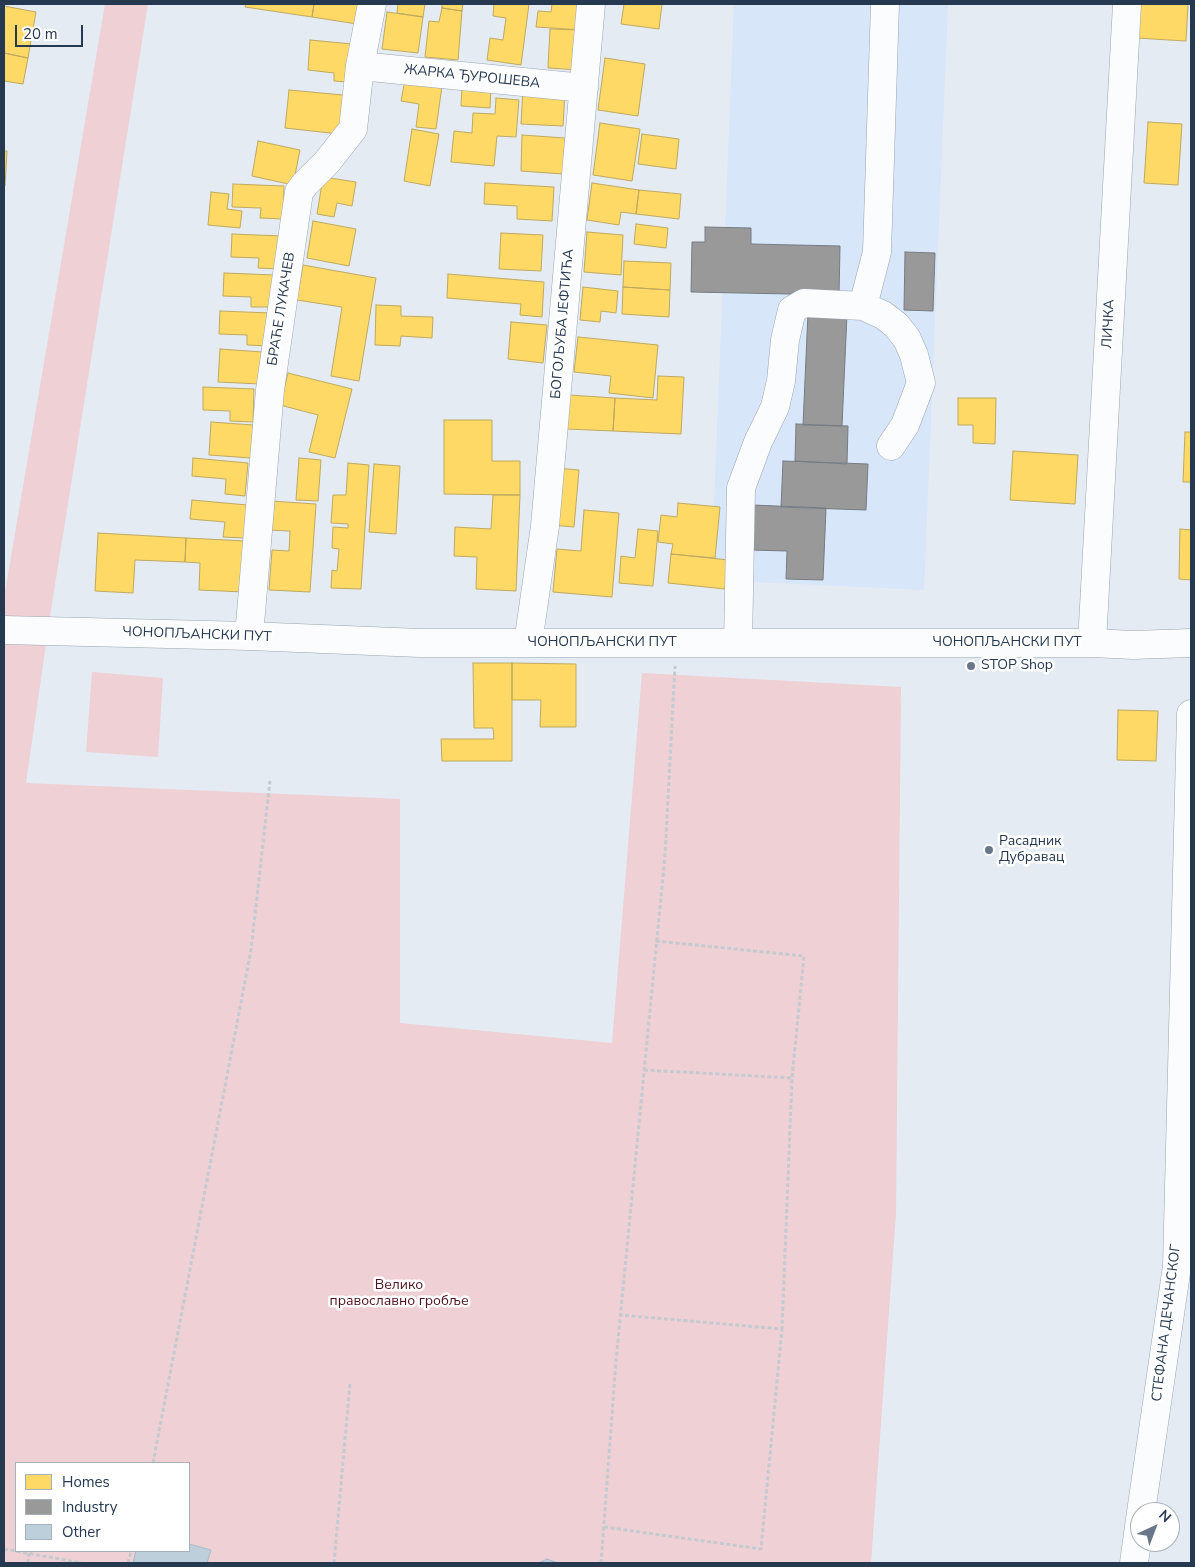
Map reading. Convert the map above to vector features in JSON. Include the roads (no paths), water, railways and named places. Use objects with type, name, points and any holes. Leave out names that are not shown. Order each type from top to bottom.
[{"type":"street","name":"БРАЋЕ ЛУКАЧЕВ","points":[[249,636],[270,390],[300,192],[353,129],[360,66],[372,4]]},
{"type":"street","name":"БОГОЉУБА ЈЕФТИЋА","points":[[528,643],[546,526],[591,4]]},
{"type":"street","points":[[863,306],[876,252],[885,4]]},
{"type":"street","name":"ЛИЧКА","points":[[1092,643],[1127,4]]},
{"type":"street","name":"ЖАРКА ЂУРОШЕВА","points":[[360,66],[584,88]]},
{"type":"street","points":[[738,643],[741,488],[758,442],[775,407],[792,310],[804,303],[863,306],[883,315],[896,325],[914,355],[920,384],[905,425],[891,446]]},
{"type":"street","name":"ЧОНОПЉАНСКИ ПУТ","points":[[8,630],[249,636],[420,643],[1092,643],[1133,645],[1191,643]]},
{"type":"street","name":"СТЕФАНА ДЕЧАНСКОГ","points":[[1142,1502],[1177,1266],[1191,714]]},
{"type":"place","name":"STOP Shop","points":[[971,666]]},
{"type":"place","name":"Расадник Дубравац","points":[[989,850]]},
{"type":"park label","name":"Велико православно гробље","points":[[399,1294]]}]
